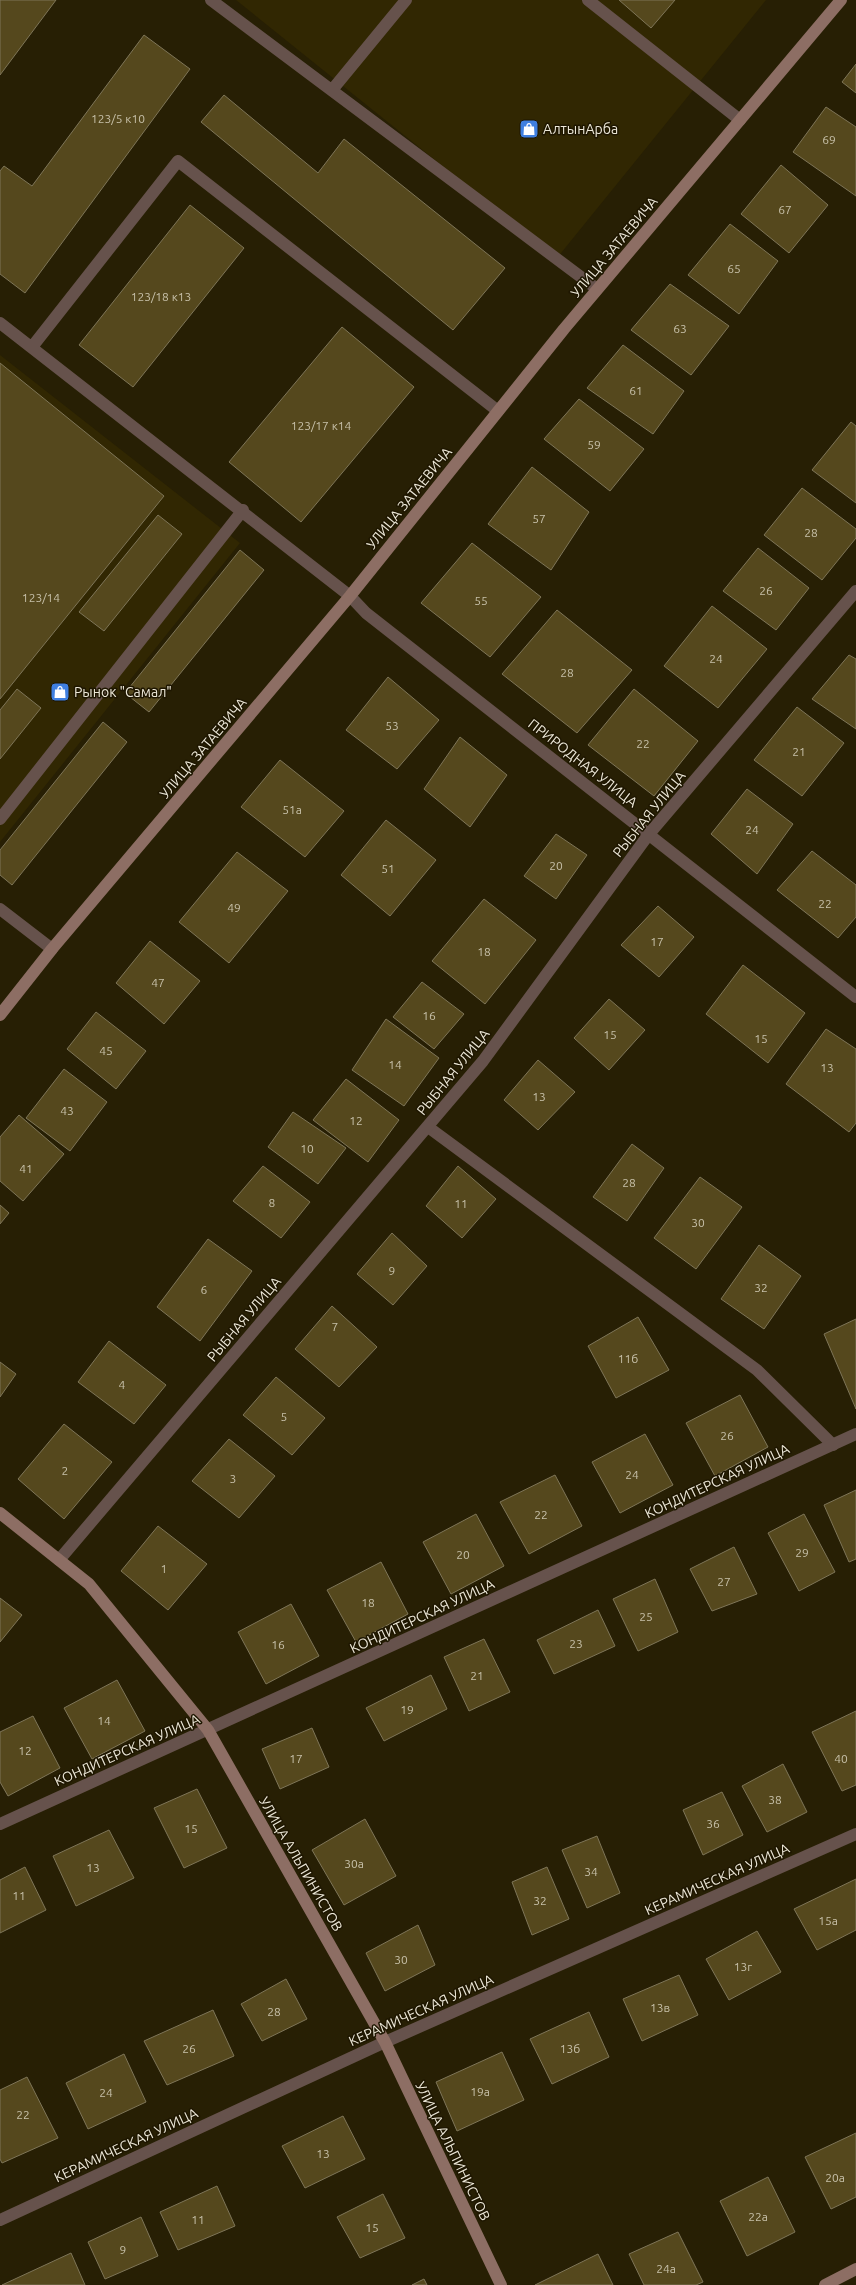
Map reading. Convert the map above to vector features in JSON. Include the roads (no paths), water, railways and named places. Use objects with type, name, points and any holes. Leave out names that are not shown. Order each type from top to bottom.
[{"type":"street","points":[[211,0],[597,289]]},
{"type":"street","points":[[332,90],[406,0]]},
{"type":"street","points":[[588,0],[740,120]]},
{"type":"street","name":"УЛИЦА ЗАТАЕВИЧА","points":[[0,1015],[52,950],[350,596],[597,289],[841,0]]},
{"type":"street","points":[[32,347],[178,161],[498,411]]},
{"type":"street","name":"ПРИРОДНАЯ УЛИЦА","points":[[0,323],[243,510],[350,596],[366,613],[856,997]]},
{"type":"street","points":[[0,819],[243,510]]},
{"type":"street","name":"РЫБНАЯ УЛИЦА","points":[[59,1560],[483,1061],[649,834],[856,591]]},
{"type":"street","points":[[0,909],[52,950]]},
{"type":"street","points":[[428,1127],[756,1370],[833,1445]]},
{"type":"street","name":"КОНДИТЕРСКАЯ УЛИЦА","points":[[0,1824],[856,1434]]},
{"type":"street","name":"УЛИЦА АЛЬПИНИСТОВ","points":[[0,1513],[90,1584],[208,1730],[385,2042],[501,2285]]},
{"type":"street","name":"КЕРАМИЧЕСКАЯ УЛИЦА","points":[[0,2220],[385,2042],[856,1834]]},
{"type":"street","points":[[833,2283],[856,2269]]},
{"type":"place","name":"АлтынАрба","points":[[529,129]]},
{"type":"place","name":"Рынок \"Самал\"","points":[[60,692]]}]
